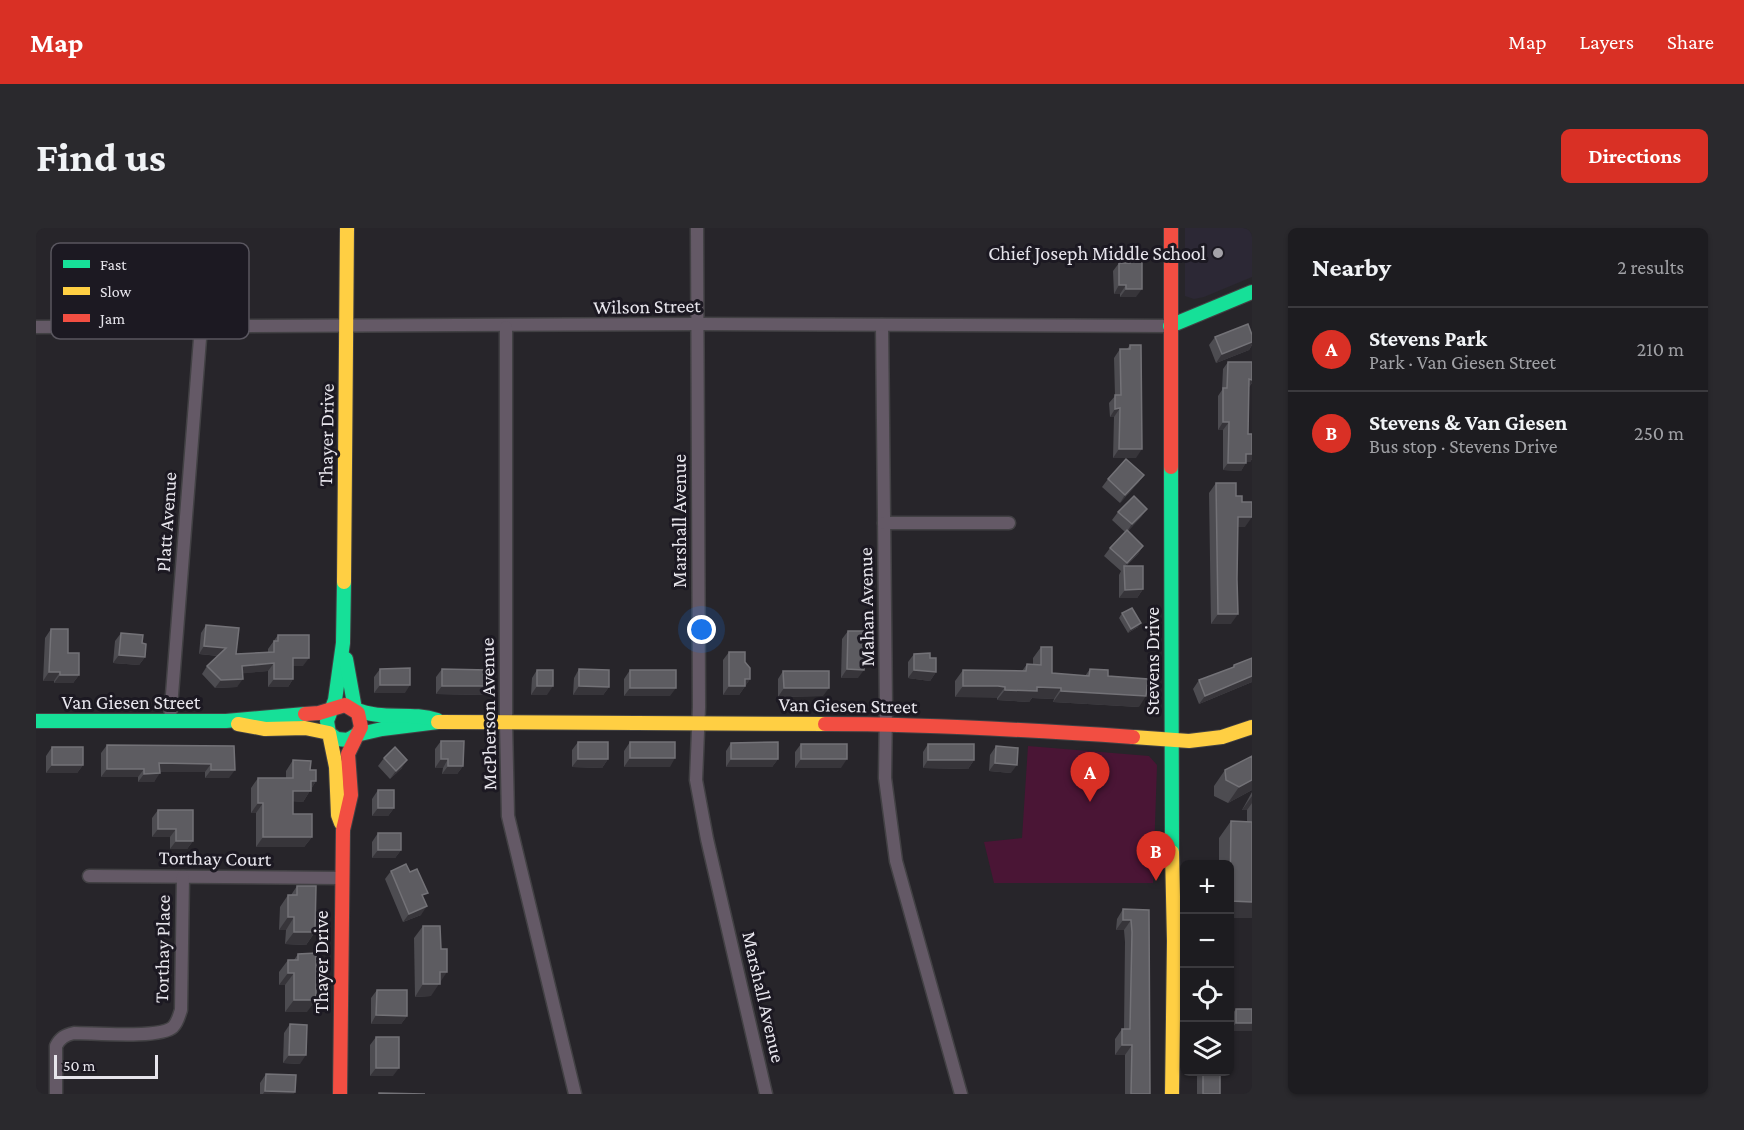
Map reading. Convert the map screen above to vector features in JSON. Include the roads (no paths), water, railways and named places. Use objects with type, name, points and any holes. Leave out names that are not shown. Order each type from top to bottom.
[{"type":"main road","name":"Thayer Drive","points":[[347,228],[343,643],[355,709]]},
{"type":"main road","name":"Stevens Drive","points":[[1172,228],[1170,326],[1174,941],[1172,1094]]},
{"type":"main road","name":"Wilson Street","points":[[1170,326],[1252,292]]},
{"type":"main road","name":"Thayer Drive","points":[[332,710],[343,643]]},
{"type":"main road","points":[[345,705],[355,709],[361,722],[356,735],[342,740],[329,733],[327,721],[332,710],[345,705]]},
{"type":"main road","name":"Van Giesen Street","points":[[355,709],[385,718],[403,713],[419,713],[441,722]]},
{"type":"main road","name":"Van Giesen Street","points":[[36,721],[226,721],[254,717],[299,716],[332,710]]},
{"type":"main road","name":"Van Giesen Street","points":[[226,721],[265,729],[305,728],[329,733]]},
{"type":"main road","name":"Van Giesen Street","points":[[356,735],[382,729],[441,722],[886,724],[1013,729],[1172,740],[1210,740],[1252,727]]},
{"type":"main road","name":"Thayer Drive","points":[[329,733],[336,767],[339,815],[343,830]]},
{"type":"main road","name":"Thayer Drive","points":[[340,1094],[340,878],[343,830],[351,795],[348,754],[356,735]]},
{"type":"street","name":"Marshall Avenue","points":[[697,228],[698,724],[696,780],[766,1094]]},
{"type":"street","name":"Wilson Street","points":[[249,326],[506,327],[698,324],[1170,326]]},
{"type":"street","name":"Mahan Avenue","points":[[882,326],[885,778],[896,861],[961,1094]]},
{"type":"street","name":"Wilson Street","points":[[36,327],[51,327]]},
{"type":"street","name":"McPherson Avenue","points":[[506,327],[508,816],[575,1094]]},
{"type":"street","name":"Platt Avenue","points":[[170,720],[200,339]]},
{"type":"street","points":[[884,523],[1009,523]]},
{"type":"street","name":"Torthay Court","points":[[89,876],[340,878]]},
{"type":"street","name":"Torthay Place","points":[[56,1094],[56,1046],[65,1035],[74,1033],[161,1033],[173,1027],[177,1022],[181,1010],[183,877]]},
{"type":"place","name":"Chief Joseph Middle School","points":[[1218,253]]},
{"type":"place","name":"Stevens Park","points":[[1090,802]]},
{"type":"place","name":"Stevens & Van Giesen","points":[[1156,881]]}]
